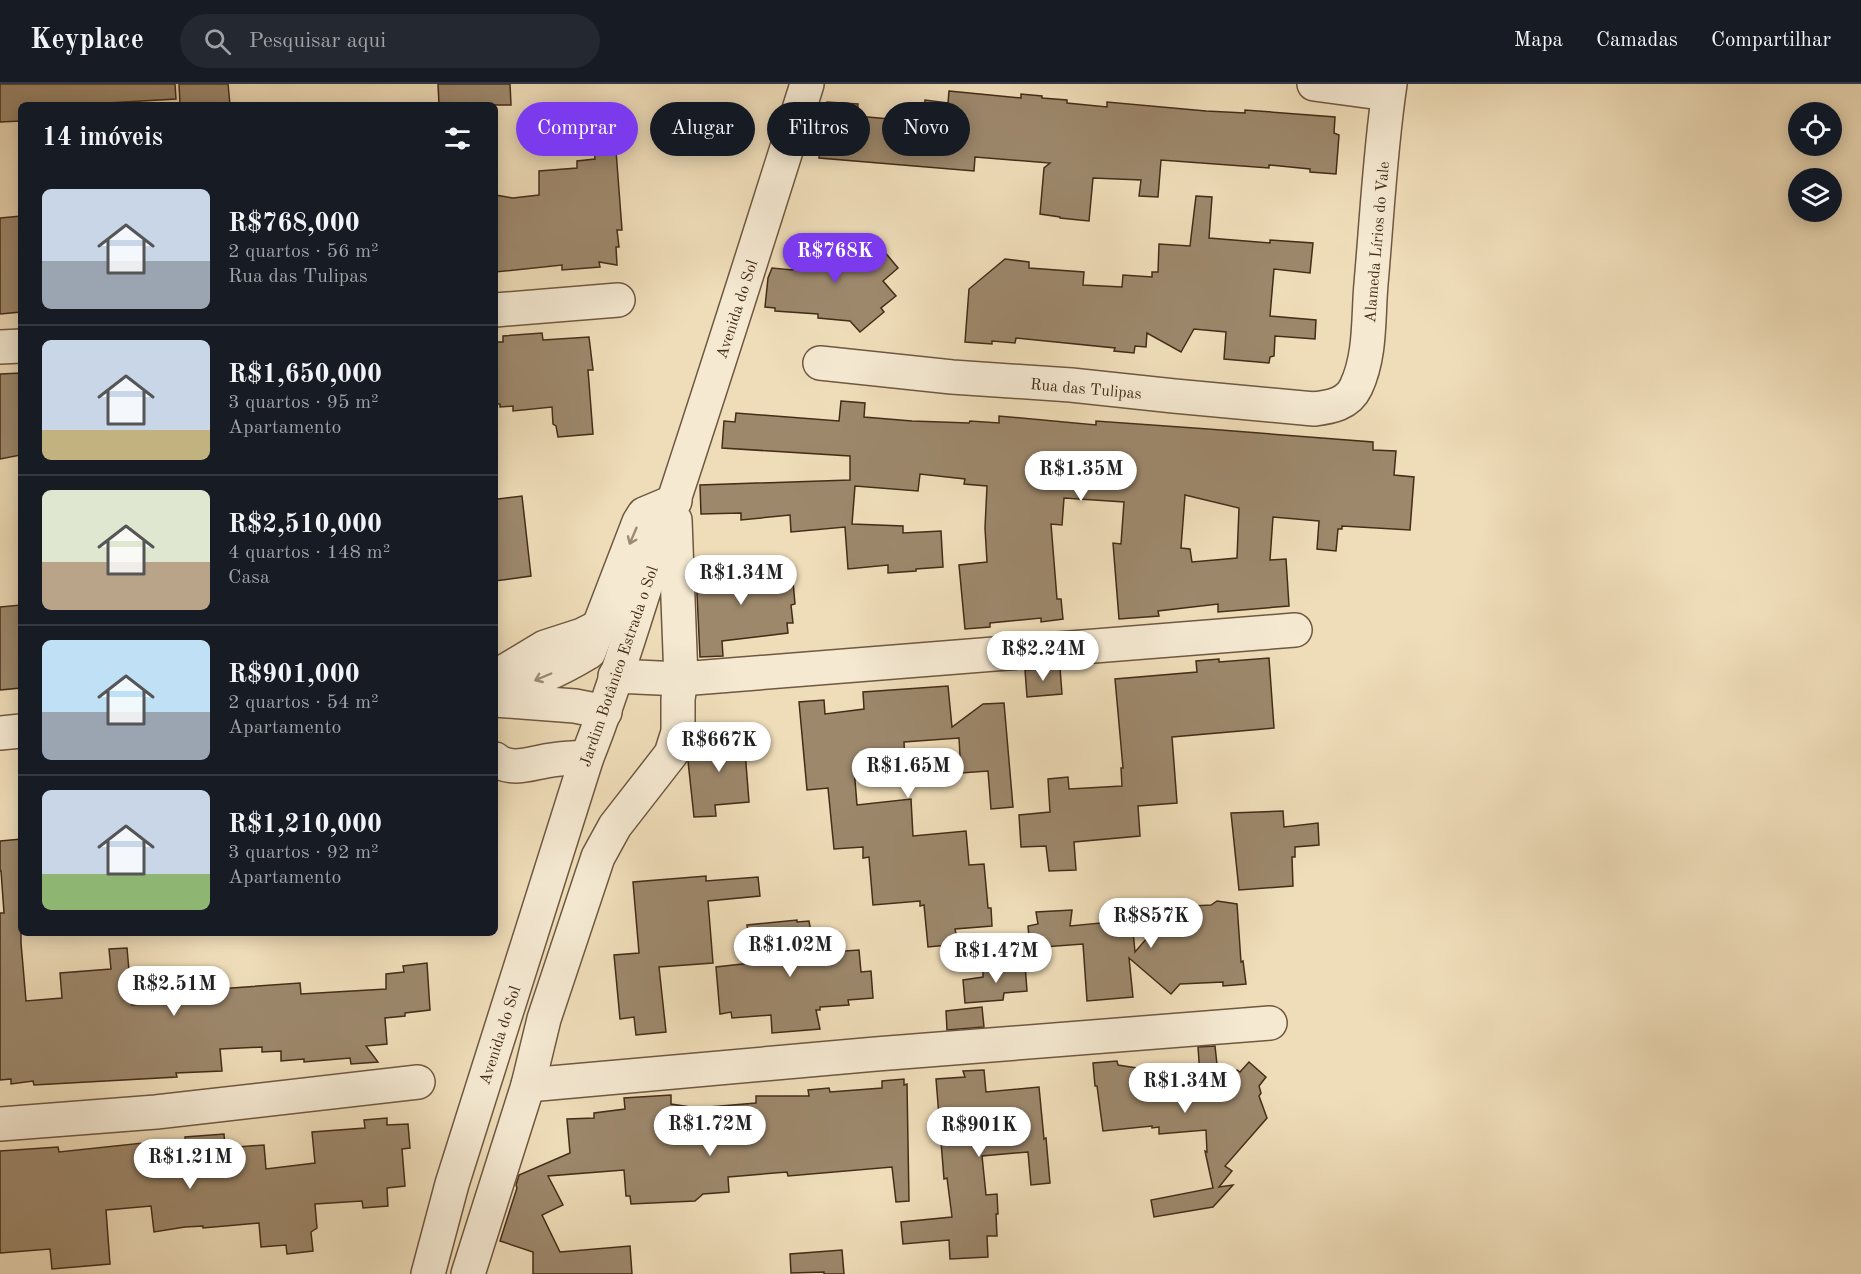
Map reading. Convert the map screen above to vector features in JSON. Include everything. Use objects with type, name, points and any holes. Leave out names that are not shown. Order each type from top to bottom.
[{"type":"street","name":"Avenida do Sol","points":[[675,501],[807,84]]},
{"type":"street","points":[[1314,84],[1389,89]]},
{"type":"street","name":"Alameda Lírios do Vale","points":[[1349,398],[1356,387],[1368,344],[1389,89]]},
{"type":"street","points":[[498,309],[618,300]]},
{"type":"street","points":[[0,347],[18,346]]},
{"type":"street","name":"Rua das Tulipas","points":[[820,363],[1314,409],[1334,406],[1349,398]]},
{"type":"street","points":[[468,1274],[528,1085],[544,1019],[598,857],[615,826],[671,754],[678,732],[678,699],[681,679],[675,501],[644,514],[639,522],[594,640],[590,709],[498,700]]},
{"type":"street","name":"Jardim Botânico Estrada o Sol","points":[[574,797],[587,757],[590,709],[615,676],[675,501]]},
{"type":"street","points":[[615,676],[681,679],[1295,630]]},
{"type":"street","points":[[498,675],[545,647],[582,635],[594,640]]},
{"type":"street","points":[[498,689],[528,683],[546,676],[594,640]]},
{"type":"street","points":[[0,733],[18,731]]},
{"type":"street","points":[[498,762],[520,766],[550,760],[587,757]]},
{"type":"street","name":"Avenida do Sol","points":[[428,1274],[456,1173],[574,797]]},
{"type":"street","points":[[528,1085],[876,1054],[1270,1023]]},
{"type":"street","points":[[0,1124],[156,1112],[417,1082]]},
{"type":"building","points":[[0,84],[175,84],[176,99],[125,102],[18,102],[18,121],[0,122]]},
{"type":"building","points":[[179,84],[228,84],[230,102],[180,102]]},
{"type":"building","points":[[438,84],[510,84],[511,105],[498,105],[498,102],[439,102]]},
{"type":"building","points":[[949,91],[1021,98],[1021,94],[1042,96],[1042,98],[1067,100],[1067,103],[1107,107],[1107,102],[1206,111],[1245,113],[1245,110],[1335,117],[1334,133],[1339,135],[1336,174],[1269,165],[1269,168],[1161,160],[1158,197],[1139,196],[1141,180],[1093,178],[1089,221],[1040,214],[1044,168],[1050,163],[975,157],[974,171],[819,158],[819,156],[870,156],[870,117],[882,118],[882,156],[970,156],[970,102],[948,102]]},
{"type":"building","points":[[595,156],[616,156],[622,230],[617,230],[619,247],[616,247],[617,265],[599,262],[600,267],[562,270],[562,265],[498,272],[498,196],[513,198],[539,195],[539,171],[577,168],[577,161],[595,159]]},
{"type":"building","points":[[1196,196],[1212,197],[1209,238],[1270,243],[1270,240],[1313,243],[1310,273],[1274,269],[1270,316],[1316,320],[1315,339],[1275,336],[1274,356],[1270,357],[1269,363],[1224,359],[1226,332],[1194,329],[1181,352],[1147,333],[1146,347],[1135,346],[1134,353],[1114,351],[1115,348],[1016,338],[1015,343],[965,342],[969,289],[1005,259],[1029,262],[1029,268],[1084,272],[1083,285],[1122,287],[1123,275],[1152,277],[1152,272],[1158,272],[1159,244],[1190,246]]},
{"type":"building","points":[[18,216],[18,312],[0,314],[0,218]]},
{"type":"building","points":[[865,239],[869,244],[874,239],[898,268],[883,281],[896,296],[881,308],[884,312],[860,332],[850,321],[818,318],[818,314],[775,311],[775,308],[765,307],[768,278],[772,268],[793,270],[794,258],[821,260],[822,241],[843,243],[850,251]]},
{"type":"building","points":[[542,333],[543,340],[589,337],[593,370],[588,370],[593,434],[558,437],[556,426],[553,424],[552,407],[513,411],[513,406],[500,407],[498,404],[498,342],[503,342],[503,336]]},
{"type":"building","points":[[18,373],[18,456],[0,459],[0,374]]},
{"type":"building","points":[[841,401],[865,403],[864,417],[912,421],[999,423],[999,416],[1096,425],[1096,421],[1373,442],[1373,450],[1396,451],[1394,475],[1414,477],[1410,530],[1342,526],[1342,529],[1338,529],[1336,551],[1317,549],[1319,521],[1273,517],[1270,560],[1286,559],[1289,606],[1218,612],[1218,604],[1158,611],[1159,616],[1119,619],[1113,543],[1121,544],[1124,502],[1064,498],[1062,525],[1051,524],[1057,599],[1061,599],[1063,619],[1041,622],[1041,618],[990,623],[990,627],[965,629],[959,565],[987,562],[985,528],[987,486],[964,484],[965,479],[920,474],[918,491],[855,486],[852,524],[903,526],[903,533],[941,531],[943,567],[916,569],[916,571],[888,573],[888,565],[848,569],[845,527],[791,532],[790,515],[741,520],[741,513],[701,514],[700,485],[850,480],[850,456],[722,448],[724,421],[735,422],[736,413],[839,421]],"holes":[[[1185,495],[1239,508],[1237,558],[1192,562],[1190,549],[1181,548]]]},
{"type":"building","points":[[522,496],[531,576],[498,581],[498,499]]},
{"type":"building","points":[[742,565],[743,575],[792,570],[795,604],[791,605],[793,623],[787,623],[788,633],[722,641],[723,656],[700,657],[696,573],[702,572],[702,568]]},
{"type":"building","points":[[18,605],[18,688],[0,690],[0,607]]},
{"type":"building","points":[[1269,658],[1274,728],[1172,737],[1177,803],[1138,806],[1140,836],[1074,842],[1076,870],[1049,871],[1046,846],[1021,847],[1019,815],[1050,812],[1048,779],[1068,777],[1069,789],[1122,786],[1121,768],[1123,768],[1115,679],[1197,672],[1196,661],[1219,659],[1219,662]]},
{"type":"building","points":[[1060,668],[1062,694],[1027,697],[1025,670]]},
{"type":"building","points":[[948,686],[952,727],[983,704],[1004,703],[1013,807],[991,809],[988,771],[961,773],[959,738],[904,742],[905,763],[854,768],[857,805],[911,799],[913,836],[966,831],[969,865],[984,864],[992,926],[955,929],[958,944],[928,947],[924,905],[920,906],[920,901],[873,905],[869,857],[863,858],[863,847],[834,849],[828,788],[807,790],[799,702],[824,700],[825,714],[864,709],[863,692]]},
{"type":"building","points":[[746,732],[747,751],[745,751],[749,802],[715,805],[716,816],[694,817],[688,761],[692,756],[694,742],[716,740],[716,734]]},
{"type":"building","points":[[1283,811],[1284,827],[1318,823],[1319,845],[1295,847],[1295,857],[1292,857],[1293,886],[1239,890],[1231,813]]},
{"type":"building","points":[[18,839],[18,936],[21,936],[26,1001],[62,998],[60,973],[111,969],[109,949],[127,948],[132,1005],[178,1002],[177,992],[300,983],[301,994],[386,989],[386,974],[404,972],[403,966],[427,963],[430,1010],[385,1018],[387,1044],[366,1046],[378,1062],[351,1064],[350,1058],[304,1062],[304,1059],[281,1061],[281,1051],[262,1052],[262,1047],[220,1049],[222,1071],[176,1073],[177,1077],[34,1085],[33,1081],[11,1084],[11,1079],[0,1080],[0,913],[4,913],[0,841]]},
{"type":"building","points":[[706,876],[706,881],[758,877],[760,896],[708,901],[713,963],[659,967],[666,1032],[636,1035],[634,1017],[620,1019],[614,955],[639,953],[633,882]]},
{"type":"building","points":[[1217,901],[1237,904],[1241,962],[1243,961],[1246,984],[1223,986],[1223,982],[1180,984],[1171,994],[1129,958],[1133,997],[1087,1001],[1083,944],[1030,948],[1028,926],[1038,924],[1036,912],[1072,910],[1070,926],[1132,920],[1135,952],[1174,907],[1211,905]]},
{"type":"building","points":[[797,920],[797,922],[809,921],[815,953],[859,950],[861,972],[871,971],[873,998],[848,1000],[849,1005],[820,1007],[820,1010],[816,1010],[820,1029],[772,1033],[771,1015],[732,1018],[731,1012],[720,1014],[716,967],[751,963],[747,925]]},
{"type":"building","points":[[1025,964],[1027,991],[1004,993],[1003,1000],[965,1003],[963,980],[983,977],[983,968]]},
{"type":"building","points":[[982,1007],[984,1027],[947,1030],[946,1011]]},
{"type":"building","points":[[1215,1046],[1220,1092],[1237,1070],[1240,1072],[1249,1062],[1266,1077],[1259,1086],[1261,1093],[1259,1096],[1267,1118],[1225,1166],[1232,1171],[1219,1187],[1233,1185],[1213,1207],[1154,1217],[1151,1200],[1213,1188],[1205,1151],[1207,1152],[1206,1130],[1159,1134],[1159,1127],[1152,1128],[1152,1126],[1103,1131],[1093,1063],[1117,1061],[1118,1065],[1137,1068],[1177,1066],[1200,1076],[1198,1047]]},
{"type":"building","points":[[984,1070],[986,1092],[1039,1087],[1050,1183],[1031,1185],[1028,1152],[982,1156],[986,1195],[997,1194],[997,1236],[987,1236],[988,1257],[950,1259],[949,1240],[903,1244],[901,1222],[952,1217],[947,1178],[944,1179],[936,1079],[965,1077],[963,1071]]},
{"type":"building","points":[[904,1079],[904,1085],[907,1084],[909,1201],[896,1202],[892,1167],[788,1176],[787,1172],[728,1177],[729,1192],[703,1194],[695,1201],[631,1204],[630,1196],[626,1196],[624,1170],[548,1176],[563,1205],[542,1215],[560,1252],[630,1246],[632,1274],[533,1274],[533,1252],[500,1241],[519,1175],[570,1153],[567,1119],[594,1118],[594,1113],[625,1109],[624,1098],[671,1095],[671,1104],[697,1108],[756,1103],[756,1096],[809,1096],[808,1090],[829,1088],[830,1092],[882,1088],[882,1081]]},
{"type":"building","points":[[387,1118],[387,1125],[408,1124],[410,1148],[402,1149],[405,1186],[387,1188],[388,1206],[363,1208],[362,1201],[315,1204],[317,1228],[311,1232],[313,1251],[287,1254],[286,1245],[261,1247],[259,1223],[203,1228],[203,1226],[185,1227],[154,1232],[151,1206],[106,1210],[110,1264],[52,1269],[50,1249],[0,1253],[0,1151],[58,1147],[59,1152],[143,1143],[144,1156],[186,1152],[185,1137],[224,1134],[225,1148],[264,1145],[266,1169],[315,1163],[312,1132],[365,1128],[364,1120]]},
{"type":"building","points":[[842,1250],[844,1274],[791,1273],[790,1254]]}]
